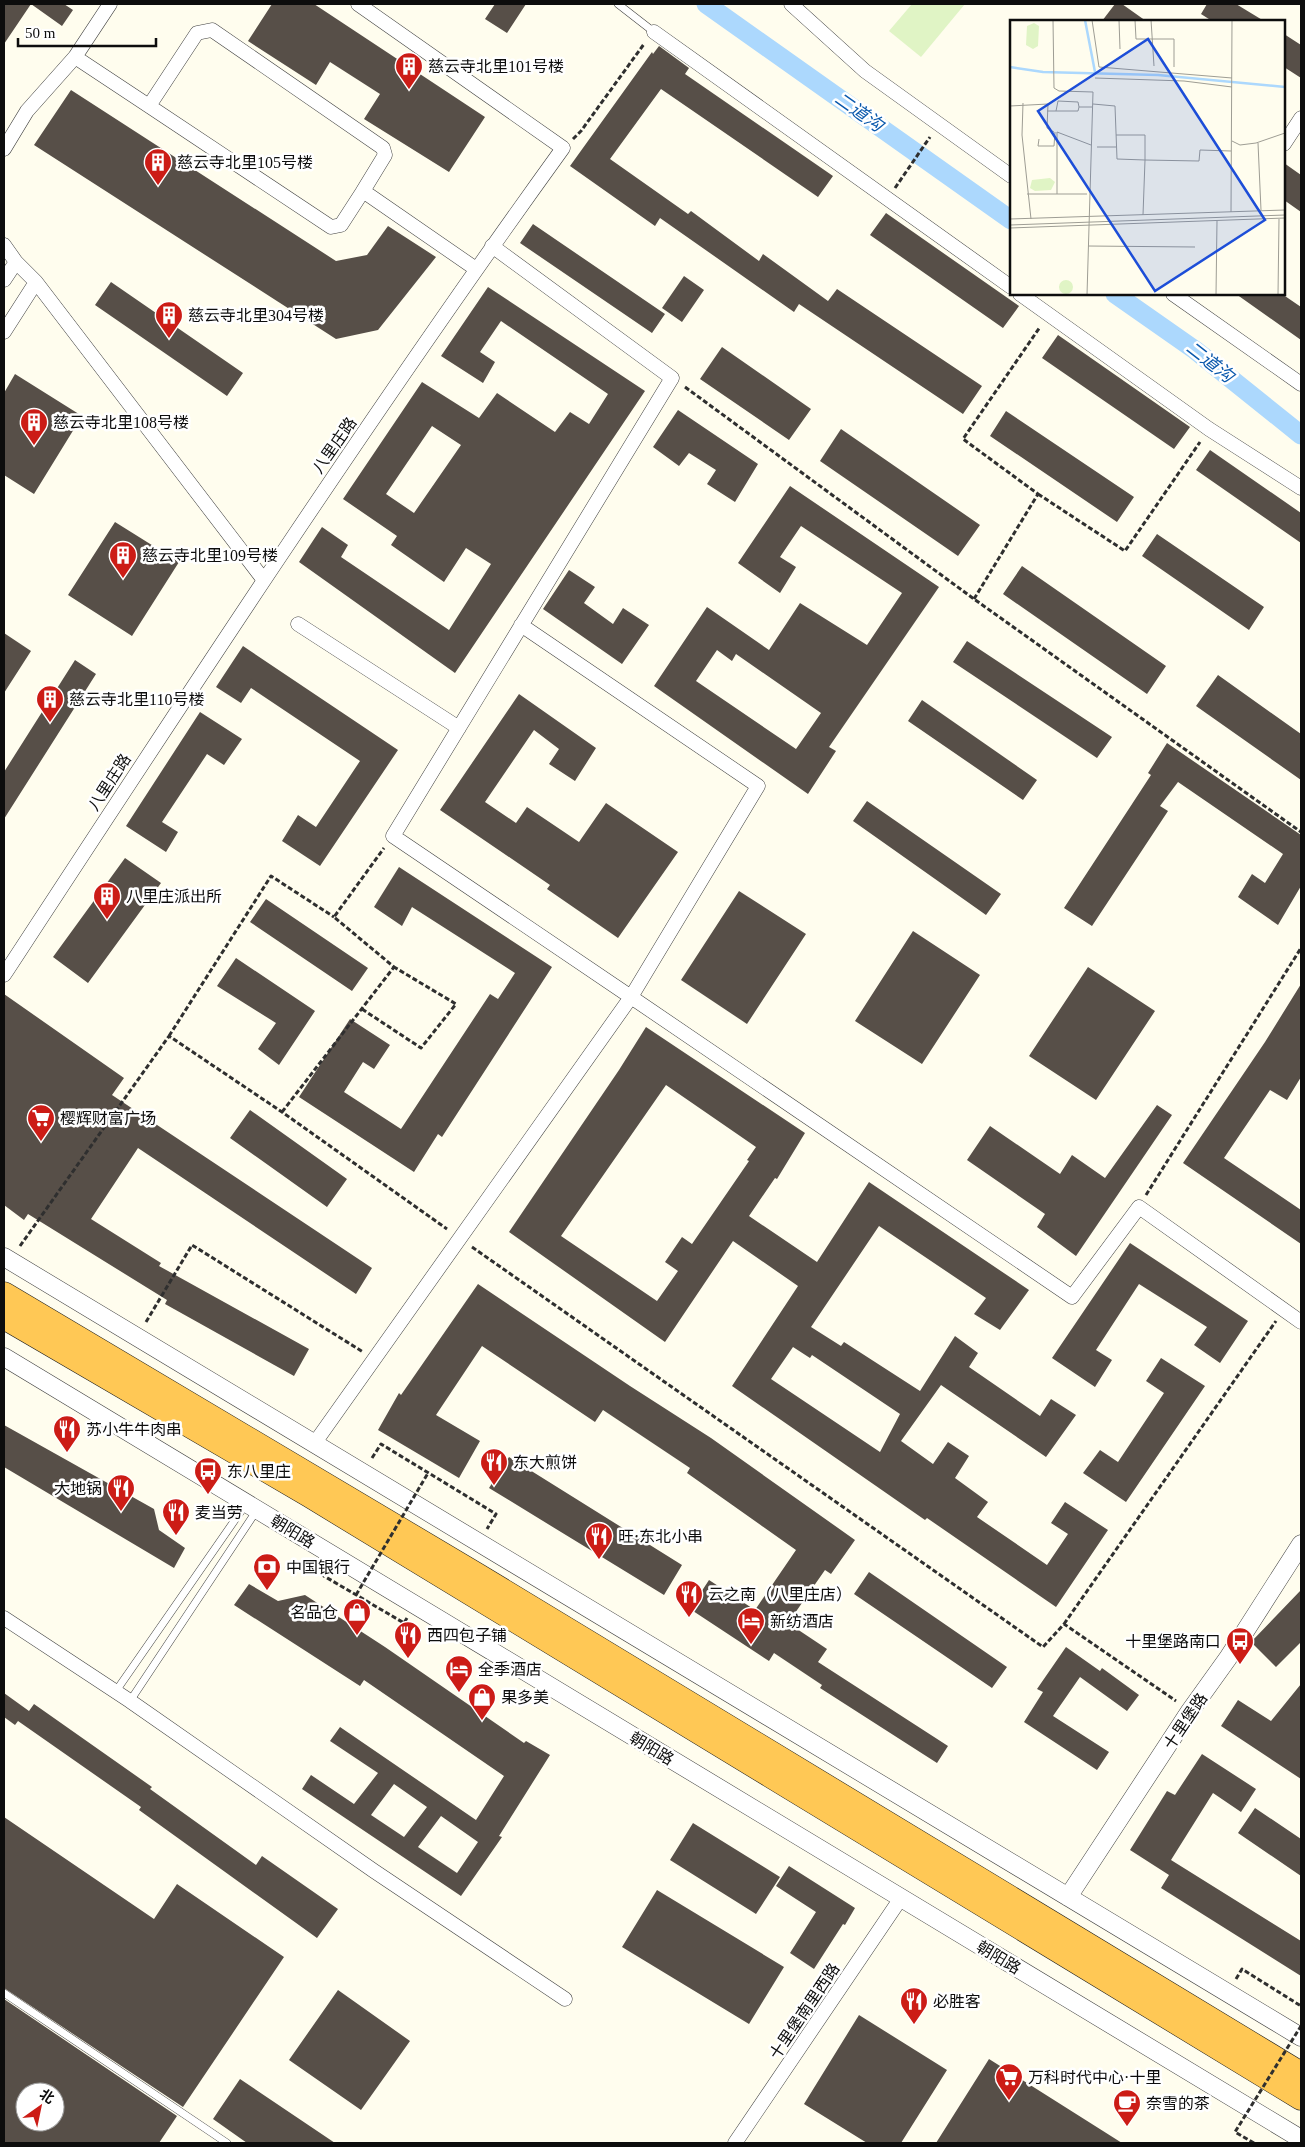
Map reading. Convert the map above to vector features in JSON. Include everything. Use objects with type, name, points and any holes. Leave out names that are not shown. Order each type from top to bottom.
[{"type":"highway","points":[[4,1294],[477,1576],[1301,2074]]},
{"type":"highway","points":[[4,1317],[309,1495],[1301,2098]]},
{"type":"street","points":[[4,149],[27,111],[75,57],[110,4]]},
{"type":"street","points":[[358,4],[563,148]]},
{"type":"street","points":[[791,4],[865,71],[940,123],[1010,175]]},
{"type":"street","points":[[75,57],[331,227],[341,225],[385,155],[383,148],[212,30],[197,33],[149,106]]},
{"type":"street","points":[[654,32],[1010,286]]},
{"type":"street","points":[[1285,142],[1301,118]]},
{"type":"street","name":"八里庄路","points":[[4,975],[263,579],[492,246],[563,148]]},
{"type":"street","points":[[362,191],[476,269]]},
{"type":"street","points":[[4,245],[16,262],[36,282],[263,579]]},
{"type":"street","points":[[492,246],[672,378],[393,836],[1072,1297],[1139,1207],[1301,1322]]},
{"type":"street","points":[[4,280],[16,262]]},
{"type":"street","points":[[4,332],[36,282]]},
{"type":"street","points":[[1021,295],[1209,429],[1301,488]]},
{"type":"street","points":[[1174,295],[1301,384]]},
{"type":"street","points":[[298,624],[458,728]]},
{"type":"street","points":[[314,1444],[631,997],[758,786],[521,626]]},
{"type":"street","points":[[7,1259],[1301,2037]]},
{"type":"street","name":"朝阳路","points":[[4,1357],[1301,2139]]},
{"type":"street","name":"十里堡路","points":[[1068,1897],[1190,1711],[1228,1658],[1301,1544]]},
{"type":"street","points":[[4,1618],[116,1691],[374,1871],[565,1998]]},
{"type":"street","name":"十里堡南里西路","points":[[735,2143],[901,1898]]},
{"type":"lane","points":[[618,4],[654,32]]},
{"type":"lane","points":[[116,1691],[252,1507]]},
{"type":"lane","points":[[130,1701],[252,1507]]},
{"type":"lane","points":[[4,1994],[227,2143]]},
{"type":"path","points":[[563,148],[581,131],[654,32]]},
{"type":"path","points":[[888,198],[940,123]]},
{"type":"path","points":[[1048,314],[963,440],[1038,494],[1125,551],[1209,429]]},
{"type":"path","points":[[672,378],[974,599],[1301,832]]},
{"type":"path","points":[[974,599],[1038,494]]},
{"type":"path","points":[[334,917],[393,836]]},
{"type":"path","points":[[7,1259],[169,1036],[271,876],[334,917],[394,967],[456,1004],[421,1048],[362,1008]]},
{"type":"path","points":[[1139,1207],[1301,948]]},
{"type":"path","points":[[282,1112],[394,967]]},
{"type":"path","points":[[169,1036],[282,1112],[1044,1647],[1064,1624],[1284,1310]]},
{"type":"path","points":[[136,1337],[192,1245],[374,1359]]},
{"type":"path","points":[[381,1444],[496,1514]]},
{"type":"path","points":[[356,1594],[428,1472]]},
{"type":"path","points":[[312,1569],[404,1623]]},
{"type":"path","points":[[1064,1624],[1190,1711]]},
{"type":"path","points":[[1242,1969],[1301,2006]]},
{"type":"path","points":[[1254,2143],[1235,2132],[1301,2026]]},
{"type":"green space","points":[[912,4],[965,4],[921,57],[889,31]]},
{"type":"building","points":[[4,4],[31,4],[4,44]]},
{"type":"building","points":[[31,4],[64,4],[73,10],[62,26]]},
{"type":"building","name":"慈云寺北里101号楼","points":[[272,4],[314,4],[485,117],[449,172],[364,119],[380,94],[330,62],[316,85],[248,41]]},
{"type":"building","points":[[495,4],[526,4],[507,33],[485,19]]},
{"type":"building","points":[[1115,4],[1122,4],[1145,20],[1103,20]]},
{"type":"building","points":[[1207,4],[1236,4],[1262,20],[1210,20],[1201,14]]},
{"type":"building","points":[[1285,35],[1301,45],[1301,78],[1285,68]]},
{"type":"building","points":[[659,46],[689,68],[685,74],[833,176],[818,197],[661,89],[610,159],[688,214],[691,211],[759,261],[763,254],[828,301],[837,289],[982,386],[963,414],[799,304],[794,312],[660,218],[655,226],[570,166],[652,52],[653,54]]},
{"type":"building","name":"慈云寺北里105号楼","points":[[71,90],[336,261],[367,255],[388,226],[436,257],[378,330],[336,339],[34,145]]},
{"type":"building","points":[[1285,164],[1301,175],[1301,212],[1285,201]]},
{"type":"building","points":[[886,213],[1019,306],[1003,328],[870,235]]},
{"type":"building","points":[[533,224],[665,314],[652,333],[520,243]]},
{"type":"building","points":[[684,276],[704,290],[682,322],[662,308]]},
{"type":"building","name":"慈云寺北里304号楼","points":[[111,282],[243,373],[227,396],[95,305]]},
{"type":"building","points":[[488,287],[645,391],[455,673],[299,562],[322,527],[348,545],[341,557],[449,630],[491,564],[466,548],[444,582],[391,545],[397,536],[343,499],[422,382],[479,418],[497,393],[555,432],[570,412],[589,424],[608,394],[501,321],[480,352],[495,362],[483,383],[441,356]],"holes":[[[432,426],[461,445],[414,513],[386,494]]]},
{"type":"building","points":[[1237,295],[1283,295],[1301,307],[1301,340]]},
{"type":"building","points":[[1058,335],[1190,427],[1174,449],[1042,358]]},
{"type":"building","points":[[722,347],[811,409],[789,440],[700,379]]},
{"type":"building","name":"慈云寺北里108号楼","points":[[15,374],[82,416],[34,494],[4,475],[4,393]]},
{"type":"building","points":[[678,410],[758,464],[735,502],[707,484],[716,470],[689,453],[679,466],[653,447]]},
{"type":"building","points":[[1006,411],[1134,497],[1117,522],[990,436]]},
{"type":"building","points":[[841,429],[980,525],[958,556],[820,461]]},
{"type":"building","points":[[1210,450],[1301,513],[1301,543],[1196,470]]},
{"type":"building","points":[[790,486],[939,587],[829,747],[836,751],[808,794],[654,686],[707,607],[769,650],[800,603],[867,645],[902,593],[801,526],[780,557],[796,567],[780,593],[738,563]],"holes":[[[717,650],[732,661],[736,654],[821,713],[796,749],[696,681]]]},
{"type":"building","name":"慈云寺北里109号楼","points":[[115,522],[179,562],[132,636],[68,595]]},
{"type":"building","points":[[1157,534],[1264,607],[1249,630],[1142,556]]},
{"type":"building","points":[[1022,566],[1166,666],[1147,694],[1003,594]]},
{"type":"building","points":[[569,570],[595,587],[584,603],[613,624],[623,608],[649,625],[622,664],[543,609]]},
{"type":"building","points":[[4,633],[31,651],[4,693]]},
{"type":"building","points":[[967,641],[1112,737],[1097,758],[953,662]]},
{"type":"building","points":[[243,646],[398,750],[320,866],[282,841],[298,815],[316,827],[360,761],[251,688],[241,703],[216,687]]},
{"type":"building","name":"慈云寺北里110号楼","points":[[75,660],[96,674],[4,819],[4,772]]},
{"type":"building","points":[[1218,675],[1301,734],[1301,780],[1196,706]]},
{"type":"building","points":[[519,694],[596,748],[575,781],[549,764],[559,749],[534,730],[485,802],[516,823],[527,807],[579,842],[606,803],[678,852],[618,938],[547,889],[550,885],[440,810]]},
{"type":"building","points":[[922,700],[1037,780],[1023,800],[908,721]]},
{"type":"building","points":[[200,712],[242,739],[224,765],[207,754],[162,822],[178,832],[166,852],[126,826]]},
{"type":"building","points":[[1167,743],[1301,835],[1301,886],[1278,925],[1238,897],[1252,874],[1265,883],[1283,854],[1178,782],[1160,806],[1168,811],[1092,926],[1064,908],[1151,775],[1148,773]]},
{"type":"building","points":[[867,801],[1001,894],[986,915],[853,821]]},
{"type":"building","name":"八里庄派出所","points":[[125,858],[161,883],[88,983],[53,957]]},
{"type":"building","points":[[399,867],[552,967],[442,1137],[438,1134],[414,1172],[299,1097],[350,1019],[390,1045],[374,1069],[363,1062],[344,1092],[401,1129],[490,994],[498,999],[515,973],[412,907],[402,926],[374,907]]},
{"type":"building","points":[[739,891],[806,934],[747,1024],[681,980]]},
{"type":"building","points":[[266,899],[368,968],[352,991],[250,922]]},
{"type":"building","points":[[913,931],[980,975],[922,1064],[855,1021]]},
{"type":"building","points":[[236,958],[315,1011],[279,1065],[258,1049],[276,1023],[217,986]]},
{"type":"building","points":[[1088,967],[1155,1011],[1096,1100],[1029,1056]]},
{"type":"building","points":[[1301,984],[1301,1077],[1287,1100],[1270,1090],[1224,1158],[1301,1210],[1301,1244],[1183,1163],[1265,1042]]},
{"type":"building","points":[[4,994],[124,1078],[112,1095],[372,1268],[356,1294],[138,1148],[91,1219],[161,1263],[159,1266],[309,1349],[294,1376],[165,1304],[167,1300],[28,1214],[24,1220],[4,1205]]},
{"type":"building","points":[[646,1027],[805,1133],[777,1179],[775,1178],[749,1216],[817,1262],[869,1182],[1029,1290],[1000,1330],[974,1314],[986,1298],[879,1226],[811,1327],[841,1346],[844,1342],[920,1391],[955,1336],[978,1353],[969,1367],[1040,1416],[1051,1399],[1076,1415],[1046,1457],[941,1385],[901,1441],[933,1464],[948,1442],[969,1456],[955,1478],[988,1502],[977,1517],[1047,1565],[1068,1534],[1051,1523],[1065,1502],[1108,1530],[1056,1607],[927,1518],[925,1520],[732,1386],[798,1286],[733,1241],[665,1342],[509,1232]],"holes":[[[666,1085],[756,1147],[747,1160],[749,1161],[692,1244],[682,1237],[665,1262],[678,1271],[657,1301],[561,1236]],[[793,1347],[810,1358],[812,1355],[900,1414],[880,1452],[771,1379]]]},
{"type":"building","points":[[1157,1105],[1172,1115],[1076,1256],[1037,1227],[1045,1214],[967,1160],[990,1126],[1060,1174],[1072,1155],[1105,1178]]},
{"type":"building","points":[[250,1110],[347,1179],[327,1207],[230,1138]]},
{"type":"building","points":[[1130,1243],[1248,1321],[1220,1363],[1194,1345],[1207,1327],[1139,1284],[1096,1350],[1112,1360],[1095,1387],[1052,1358]]},
{"type":"building","points":[[478,1284],[711,1438],[855,1540],[831,1574],[825,1570],[788,1623],[827,1649],[818,1662],[948,1746],[937,1763],[820,1688],[822,1685],[774,1653],[769,1661],[690,1609],[709,1580],[755,1610],[796,1550],[687,1473],[690,1468],[603,1410],[595,1422],[482,1346],[436,1415],[480,1441],[459,1478],[378,1430],[399,1393],[401,1395]]},
{"type":"building","points":[[1161,1358],[1205,1386],[1126,1502],[1083,1473],[1100,1450],[1118,1462],[1164,1393],[1146,1381]]},
{"type":"building","points":[[4,1425],[154,1509],[159,1530],[185,1548],[174,1568],[4,1467]]},
{"type":"building","points":[[509,1457],[682,1565],[664,1595],[489,1488]]},
{"type":"building","points":[[869,1572],[1007,1667],[992,1688],[854,1594]]},
{"type":"building","points":[[249,1584],[278,1601],[305,1595],[385,1647],[524,1743],[526,1741],[550,1755],[499,1836],[502,1837],[461,1896],[302,1789],[311,1775],[354,1804],[378,1773],[330,1741],[340,1727],[476,1820],[504,1776],[364,1680],[360,1686],[234,1605]],"holes":[[[394,1784],[427,1807],[404,1837],[371,1815]],[[441,1816],[478,1842],[457,1873],[418,1847]]]},
{"type":"building","points":[[1301,1590],[1301,1642],[1276,1667],[1251,1642]]},
{"type":"building","points":[[1066,1647],[1100,1671],[1102,1668],[1139,1695],[1127,1711],[1080,1677],[1053,1716],[1109,1752],[1097,1770],[1024,1722],[1043,1692],[1037,1689]]},
{"type":"building","points":[[1301,1684],[1301,1779],[1221,1726],[1238,1700],[1271,1721]]},
{"type":"building","points":[[4,1693],[29,1711],[34,1704],[152,1787],[150,1789],[256,1865],[262,1856],[338,1909],[317,1938],[139,1810],[141,1807],[18,1721],[15,1725],[4,1717]]},
{"type":"building","points":[[1202,1754],[1256,1789],[1241,1812],[1213,1793],[1171,1860],[1301,1941],[1301,1976],[1161,1888],[1169,1875],[1130,1850],[1167,1791],[1175,1795]]},
{"type":"building","points":[[1255,1808],[1301,1839],[1301,1876],[1238,1833]]},
{"type":"building","points":[[4,1817],[154,1919],[177,1884],[284,1957],[183,2107],[4,1988]]},
{"type":"building","points":[[693,1823],[780,1877],[756,1914],[670,1860]]},
{"type":"building","points":[[789,1866],[855,1908],[814,1969],[790,1953],[816,1912],[776,1886]]},
{"type":"building","points":[[657,1890],[784,1967],[749,2024],[622,1947]]},
{"type":"building","points":[[338,1990],[410,2041],[361,2110],[289,2060]]},
{"type":"building","points":[[4,1999],[177,2116],[159,2143],[4,2143]]},
{"type":"building","points":[[859,2015],[947,2070],[901,2143],[867,2143],[804,2104]]},
{"type":"building","name":"万科时代中心·十里","points":[[989,2059],[1122,2143],[936,2143]]},
{"type":"building","points":[[240,2079],[335,2143],[247,2143],[213,2119]]},
{"type":"waterway","name":"二道沟","points":[[706,4],[1010,219]]},
{"type":"waterway","name":"二道沟","points":[[1116,295],[1195,350],[1301,435]]},
{"type":"place","name":"慈云寺北里101号楼","points":[[409,90]]},
{"type":"place","name":"慈云寺北里105号楼","points":[[158,186]]},
{"type":"place","name":"慈云寺北里304号楼","points":[[169,339]]},
{"type":"place","name":"慈云寺北里108号楼","points":[[34,446]]},
{"type":"place","name":"慈云寺北里109号楼","points":[[123,579]]},
{"type":"place","name":"慈云寺北里110号楼","points":[[50,723]]},
{"type":"place","name":"八里庄派出所","points":[[107,920]]},
{"type":"place","name":"樱辉财富广场","points":[[41,1142]]},
{"type":"place","name":"苏小牛牛肉串","points":[[67,1453]]},
{"type":"place","name":"东大煎饼","points":[[494,1486]]},
{"type":"place","name":"东八里庄","points":[[208,1495]]},
{"type":"place","name":"大地锅","points":[[121,1512]]},
{"type":"place","name":"麦当劳","points":[[176,1536]]},
{"type":"place","name":"旺·东北小串","points":[[599,1560]]},
{"type":"place","name":"中国银行","points":[[267,1591]]},
{"type":"place","name":"云之南（八里庄店）","points":[[689,1618]]},
{"type":"place","name":"名品仓","points":[[357,1636]]},
{"type":"place","name":"新纺酒店","points":[[751,1645]]},
{"type":"place","name":"西四包子铺","points":[[408,1659]]},
{"type":"place","name":"十里堡路南口","points":[[1240,1665]]},
{"type":"place","name":"全季酒店","points":[[459,1693]]},
{"type":"place","name":"果多美","points":[[482,1721]]},
{"type":"place","name":"必胜客","points":[[914,2025]]},
{"type":"place","name":"万科时代中心·十里","points":[[1009,2101]]},
{"type":"place","name":"奈雪的茶","points":[[1127,2127]]}]
